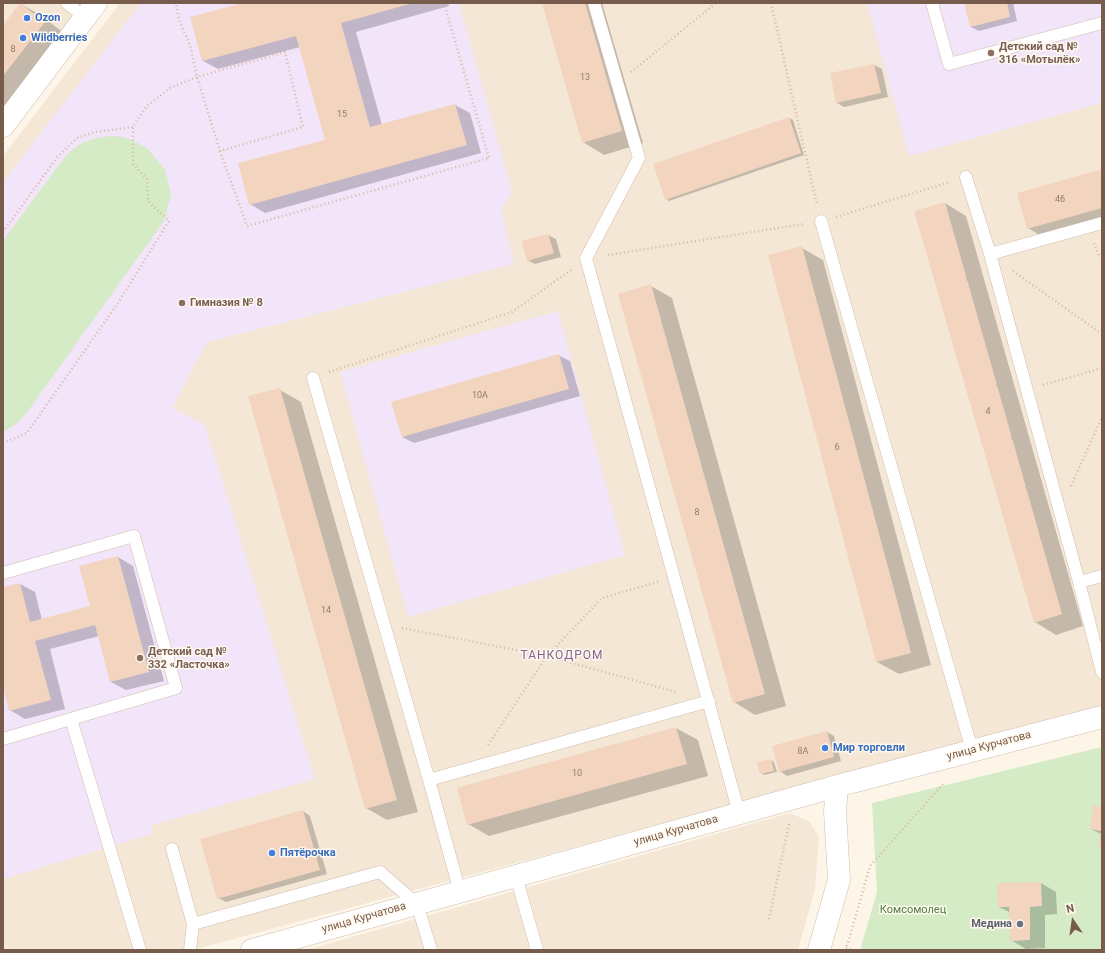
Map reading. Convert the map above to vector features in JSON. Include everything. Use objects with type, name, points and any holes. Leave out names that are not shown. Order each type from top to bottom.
[{"type":"street","points":[[3,126],[91,10]]},
{"type":"street","name":"улица Курчатова","points":[[252,950],[837,786],[1102,716]]},
{"type":"street","points":[[819,950],[838,880],[835,811],[837,786]]},
{"type":"lane","points":[[66,3],[91,10]]},
{"type":"lane","points":[[594,3],[639,158],[586,258],[739,813]]},
{"type":"lane","points":[[932,3],[949,64],[1102,23]]},
{"type":"lane","points":[[966,178],[990,254],[1102,672]]},
{"type":"lane","points":[[821,221],[972,750]]},
{"type":"lane","points":[[990,254],[1102,223]]},
{"type":"lane","points":[[313,378],[430,780],[460,892]]},
{"type":"lane","points":[[3,573],[134,536],[176,688],[3,739]]},
{"type":"lane","points":[[1079,582],[1102,576]]},
{"type":"lane","points":[[430,780],[709,701]]},
{"type":"lane","points":[[71,719],[140,950]]},
{"type":"lane","points":[[172,849],[193,924],[190,950]]},
{"type":"lane","points":[[193,924],[380,872],[417,904],[431,950]]},
{"type":"lane","points":[[516,876],[538,950]]},
{"type":"path","points":[[176,3],[179,20],[190,45],[197,77],[220,152],[247,226],[489,158],[444,3]]},
{"type":"path","points":[[617,84],[716,3]]},
{"type":"path","points":[[771,3],[821,221]]},
{"type":"path","points":[[3,443],[27,433],[118,303],[169,221],[148,200],[147,179],[133,164],[133,127],[146,107],[170,88],[197,77],[285,52],[303,127],[220,152]]},
{"type":"path","points":[[3,232],[58,156],[77,138],[95,132],[133,127]]},
{"type":"path","points":[[313,378],[512,312],[586,258],[821,221],[966,178]]},
{"type":"path","points":[[990,254],[1102,334]]},
{"type":"path","points":[[1026,390],[1102,368]]},
{"type":"path","points":[[1060,512],[1102,417]]},
{"type":"path","points":[[474,768],[546,656],[602,598],[675,577]]},
{"type":"path","points":[[384,624],[546,656],[709,701]]},
{"type":"path","points":[[854,950],[846,949],[870,866],[943,784]]},
{"type":"path","points":[[769,919],[788,824]]},
{"type":"shaded area","points":[[3,3],[89,3],[3,115]]},
{"type":"shaded area","points":[[120,3],[1102,3],[1102,705],[193,950],[3,950],[3,156]]},
{"type":"shaded area","name":"Гимназия № 8","points":[[141,3],[459,3],[512,192],[501,210],[514,264],[207,342],[172,408],[205,425],[315,779],[152,825],[152,834],[3,879],[3,182]]},
{"type":"shaded area","name":"Детский сад № 316 «Мотылёк»","points":[[867,3],[1102,3],[1102,103],[909,156]]},
{"type":"shaded area","points":[[558,311],[625,555],[408,617],[340,372]]},
{"type":"shaded area","points":[[790,813],[810,822],[819,838],[815,889],[798,950],[306,950]]},
{"type":"green space","points":[[111,136],[124,137],[148,149],[165,170],[171,195],[164,221],[25,415],[16,424],[3,432],[3,241],[64,158],[73,149],[84,142]]},
{"type":"green space","name":"Комсомолец","points":[[1102,747],[1102,950],[860,950],[877,892],[872,803]]},
{"type":"building","points":[[20,3],[45,22],[3,76],[3,25]]},
{"type":"building","points":[[243,3],[413,3],[341,23],[370,127],[455,104],[467,145],[249,205],[238,163],[325,140],[296,36],[202,61],[190,17]]},
{"type":"building","points":[[542,3],[585,3],[622,131],[582,143]]},
{"type":"building","points":[[964,3],[1007,3],[1010,17],[970,27]]},
{"type":"building","points":[[874,64],[881,93],[836,103],[830,73]]},
{"type":"building","points":[[789,117],[801,153],[665,200],[653,164]]},
{"type":"building","points":[[1102,169],[1102,208],[1027,229],[1017,193]]},
{"type":"building","points":[[945,202],[1062,614],[1034,623],[914,211]]},
{"type":"building","points":[[548,234],[554,253],[527,261],[521,241]]},
{"type":"building","points":[[802,246],[911,653],[876,662],[768,255]]},
{"type":"building","points":[[651,284],[765,694],[733,703],[618,294]]},
{"type":"building","points":[[559,354],[569,389],[402,437],[391,402]]},
{"type":"building","points":[[280,388],[397,800],[365,809],[248,396]]},
{"type":"building","points":[[118,556],[149,672],[110,682],[95,625],[35,641],[51,700],[9,711],[3,688],[3,587],[20,583],[30,622],[90,606],[79,566]]},
{"type":"building","points":[[676,727],[687,764],[467,825],[457,788]]},
{"type":"building","points":[[827,731],[834,757],[779,772],[772,746]]},
{"type":"building","points":[[771,759],[774,771],[760,774],[757,762]]},
{"type":"building","points":[[1093,805],[1102,807],[1102,849],[1098,848],[1101,831],[1090,829]]},
{"type":"building","points":[[303,810],[320,870],[217,899],[200,839]]},
{"type":"building","name":"Медина","points":[[1041,882],[1042,906],[1030,907],[1030,940],[1010,941],[1009,907],[998,907],[997,883]]},
{"type":"place","name":"Ozon","points":[[27,18]]},
{"type":"place","name":"Wildberries","points":[[23,38]]},
{"type":"place","name":"Детский сад № 316 «Мотылёк»","points":[[991,53]]},
{"type":"place","name":"Гимназия № 8","points":[[182,303]]},
{"type":"place","name":"Детский сад № 332 «Ласточка»","points":[[140,658]]},
{"type":"place","name":"Мир торговли","points":[[825,748]]},
{"type":"place","name":"Пятёрочка","points":[[272,853]]},
{"type":"place","name":"Медина","points":[[1020,924]]},
{"type":"district","name":"ТАНКОДРОМ","points":[[562,656]]}]
